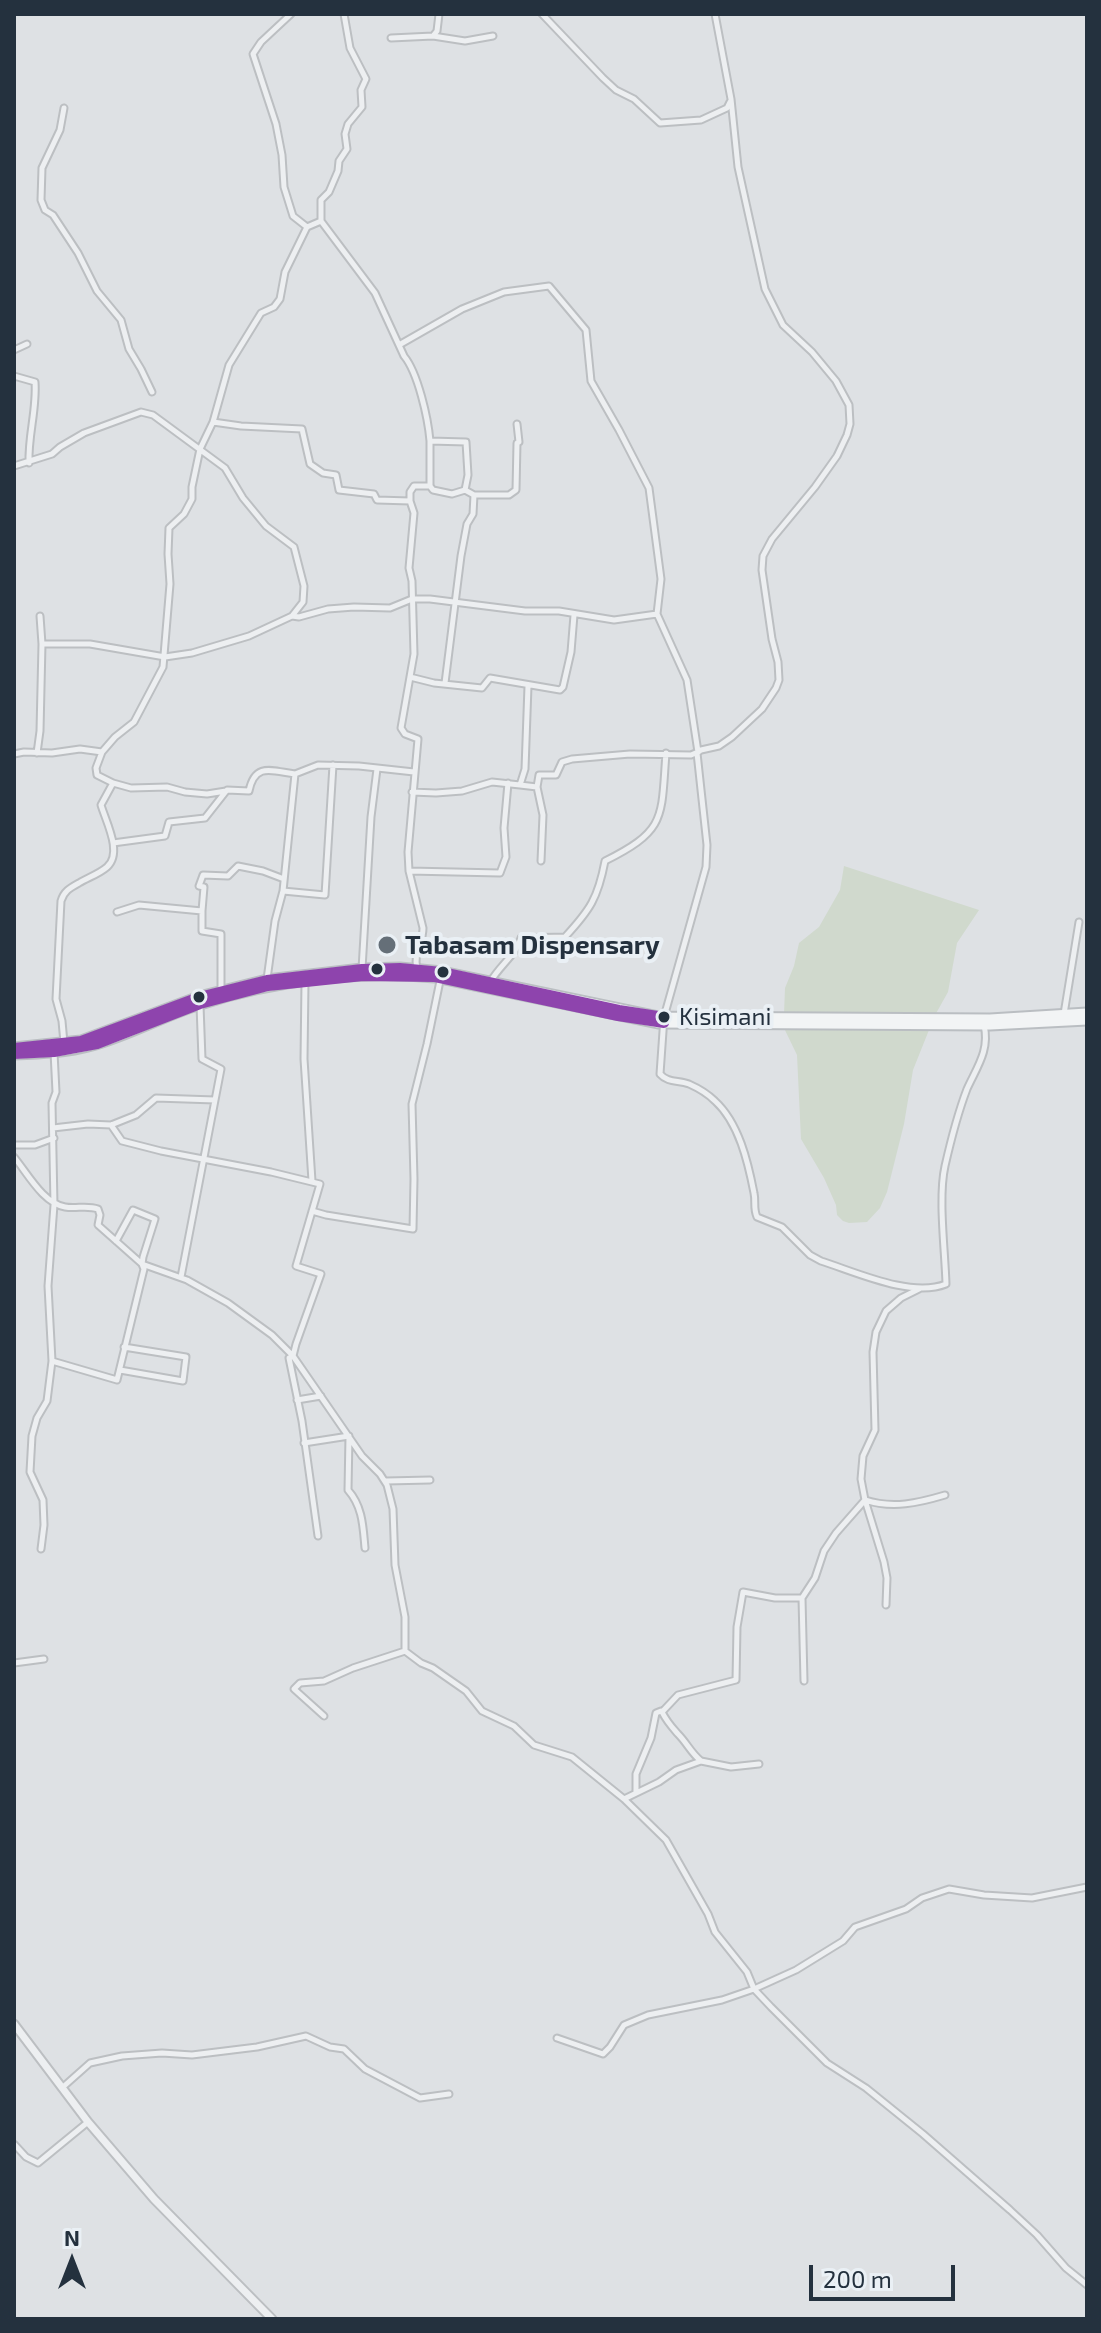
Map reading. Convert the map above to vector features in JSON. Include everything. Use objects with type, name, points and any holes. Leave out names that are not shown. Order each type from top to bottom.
[{"type":"main road","points":[[14,1048],[95,1038],[186,1002],[267,980],[362,969],[417,969],[618,1016],[664,1020],[939,1022],[1087,1013]]},
{"type":"main road","points":[[14,1054],[54,1052],[97,1044],[200,1004],[268,986],[400,975],[441,975],[491,982],[664,1020]]},
{"type":"main road","points":[[939,1022],[984,1025],[1087,1020]]},
{"type":"street","points":[[291,14],[261,42],[253,54],[276,124],[284,187],[293,216],[307,227]]},
{"type":"street","points":[[344,14],[350,48],[366,79],[361,90],[362,107],[348,124],[345,134],[347,149],[339,161],[329,192],[321,200],[321,221],[375,293],[409,362],[430,441],[430,486],[433,490],[452,494],[465,490],[474,495],[514,493],[519,442],[517,424]]},
{"type":"street","points":[[433,36],[437,31],[439,14]]},
{"type":"street","points":[[542,14],[603,78],[616,90],[634,99],[660,123],[701,120],[727,108],[731,99]]},
{"type":"street","points":[[541,861],[543,815],[537,787],[539,775],[556,775],[559,766],[566,760],[606,755],[691,755],[725,743],[762,709],[779,680],[762,570],[763,556],[772,539],[837,456],[850,424],[849,405],[836,381],[812,352],[783,325],[765,289],[738,167],[731,99],[715,14]]},
{"type":"street","points":[[391,38],[433,36],[465,41],[493,36]]},
{"type":"street","points":[[64,108],[60,130],[42,168],[41,200],[45,210],[53,215],[78,253],[97,291],[121,320],[129,349],[152,392]]},
{"type":"street","points":[[321,221],[307,227],[285,272],[280,299],[274,307],[261,313],[229,365],[213,422],[200,449],[192,499],[184,514],[169,528],[170,584],[165,657],[156,682],[134,722],[102,752],[96,768],[97,775],[131,788],[167,787],[207,794],[227,790],[249,791],[251,780],[264,770],[295,774],[318,765],[333,765],[414,772]]},
{"type":"street","points":[[399,345],[462,309],[504,292],[549,286],[586,330],[591,381],[649,488],[661,579],[657,614],[687,680],[698,752],[707,845],[706,867],[664,1020],[661,1077],[687,1083],[703,1091],[728,1115],[748,1165],[757,1217],[782,1227],[810,1255],[821,1261],[901,1286],[920,1288],[946,1284],[945,1169],[967,1089],[979,1068],[987,1039],[984,1025]]},
{"type":"street","points":[[14,350],[27,344]]},
{"type":"street","points":[[14,376],[35,382],[34,414],[28,440],[29,463]]},
{"type":"street","points":[[14,466],[52,454],[84,433],[141,412],[153,415],[225,468],[243,498],[266,526],[294,547],[304,586],[303,602],[292,616],[249,636],[192,653],[165,657],[90,644],[42,644]]},
{"type":"street","points":[[213,422],[302,429],[310,464],[323,473],[333,473],[339,490],[374,494],[377,500],[410,501]]},
{"type":"street","points":[[430,441],[466,442],[468,475],[465,490]]},
{"type":"street","points":[[417,969],[415,957],[423,928],[409,871],[408,852],[418,739],[405,734],[401,728],[414,654],[409,568],[414,513],[410,492],[414,486],[430,486]]},
{"type":"street","points":[[445,683],[461,556],[467,524],[473,514],[474,495]]},
{"type":"street","points":[[292,616],[328,609],[390,608],[412,599],[525,611],[559,611],[614,620],[657,614]]},
{"type":"street","points":[[410,677],[482,688],[490,678],[555,691],[562,689],[571,652],[574,615]]},
{"type":"street","points":[[37,753],[42,644],[40,616]]},
{"type":"street","points":[[520,785],[526,757],[528,686]]},
{"type":"street","points":[[14,754],[80,749],[102,752]]},
{"type":"street","points":[[491,982],[498,968],[518,948],[521,938],[565,937],[594,901],[605,861],[647,837],[656,825],[662,799],[666,753]]},
{"type":"street","points":[[283,891],[325,895],[333,765]]},
{"type":"street","points":[[362,969],[377,769]]},
{"type":"street","points":[[267,980],[275,921],[283,891],[295,774]]},
{"type":"street","points":[[412,792],[462,791],[492,782],[537,787]]},
{"type":"street","points":[[64,1044],[56,999],[61,901],[69,889],[108,867],[113,858],[113,843],[101,805],[113,783]]},
{"type":"street","points":[[409,871],[500,873],[506,857],[504,828],[508,783]]},
{"type":"street","points":[[113,843],[165,836],[169,822],[205,818],[227,790]]},
{"type":"street","points":[[221,991],[221,934],[202,931],[204,887],[199,886],[203,875],[228,876],[236,867],[243,866],[284,879]]},
{"type":"street","points":[[117,912],[139,905],[202,911]]},
{"type":"street","points":[[1064,1015],[1079,922]]},
{"type":"street","points":[[312,1211],[413,1229],[412,1104],[441,975]]},
{"type":"street","points":[[305,982],[304,1059],[312,1181]]},
{"type":"street","points":[[181,1277],[221,1069],[202,1059],[200,1004]]},
{"type":"street","points":[[41,1549],[43,1500],[30,1472],[30,1452],[37,1418],[47,1401],[52,1361],[48,1286],[54,1205],[54,1052]]},
{"type":"street","points":[[53,1128],[111,1125],[136,1115],[156,1098],[215,1100]]},
{"type":"street","points":[[111,1125],[122,1141],[320,1184],[296,1266],[321,1274],[293,1356],[289,1358],[302,1421],[318,1536]]},
{"type":"street","points":[[14,1145],[35,1145],[54,1138]]},
{"type":"street","points":[[14,1157],[54,1205],[98,1209],[98,1225],[142,1264],[181,1277],[228,1303],[272,1335],[293,1356],[362,1456],[385,1481],[393,1509],[395,1565],[405,1617],[405,1651]]},
{"type":"street","points":[[52,1361],[117,1380],[155,1219],[133,1210],[116,1241]]},
{"type":"street","points":[[886,1605],[884,1562],[861,1479],[863,1456],[875,1430],[873,1352],[876,1332],[886,1311],[920,1288]]},
{"type":"street","points":[[120,1370],[183,1381],[186,1357],[124,1347]]},
{"type":"street","points":[[297,1400],[321,1396]]},
{"type":"street","points":[[304,1443],[349,1436]]},
{"type":"street","points":[[349,1436],[348,1490],[356,1499],[362,1518],[365,1548]]},
{"type":"street","points":[[385,1481],[430,1480]]},
{"type":"street","points":[[865,1500],[880,1505],[913,1504],[945,1495]]},
{"type":"street","points":[[804,1681],[802,1598],[815,1578],[824,1551],[865,1500]]},
{"type":"street","points":[[636,1793],[636,1774],[651,1738],[656,1713],[662,1712],[678,1695],[736,1680],[737,1627],[743,1592],[775,1598],[802,1598]]},
{"type":"street","points":[[324,1716],[294,1689],[300,1683],[324,1681],[405,1651]]},
{"type":"street","points":[[405,1651],[466,1691],[482,1711],[514,1726],[534,1745],[572,1757],[624,1799],[666,1840],[715,1932],[747,1972],[754,1989],[827,2063],[866,2088],[923,2134],[1010,2210],[1066,2268],[1087,2285]]},
{"type":"street","points":[[14,1663],[44,1659]]},
{"type":"street","points":[[662,1712],[669,1726],[701,1761],[719,1766],[759,1764]]},
{"type":"street","points":[[624,1799],[676,1770],[701,1761]]},
{"type":"street","points":[[557,2038],[603,2054],[624,2025],[648,2015],[722,2000],[754,1989],[796,1970],[843,1941],[855,1927],[906,1909],[922,1898],[949,1889],[1032,1898],[1087,1887]]},
{"type":"street","points":[[14,2024],[88,2122],[154,2199],[272,2319]]},
{"type":"street","points":[[63,2087],[90,2063],[122,2056],[162,2053],[192,2055],[257,2047],[306,2036],[330,2047],[344,2049],[365,2069],[420,2098],[449,2094]]},
{"type":"street","points":[[14,2144],[26,2157],[38,2163],[88,2122]]},
{"type":"shaded area","points":[[844,866],[979,910],[957,943],[948,992],[934,1017],[784,1014],[785,988],[799,943],[819,927],[840,890]]},
{"type":"shaded area","points":[[783,1026],[929,1030],[913,1070],[904,1124],[887,1192],[880,1208],[867,1222],[849,1223],[837,1215],[824,1178],[801,1139],[797,1055]]},
{"type":"transit line","points":[[14,1048],[81,1041],[199,997],[267,980],[362,969],[400,968],[442,972],[664,1017],[664,1023],[618,1016],[435,977],[363,976],[268,986],[200,1004],[97,1044],[54,1052],[14,1054]]},
{"type":"place","name":"Tabasam Dispensary","points":[[387,945]]},
{"type":"place","name":"Kisimani","points":[[664,1017]]}]
